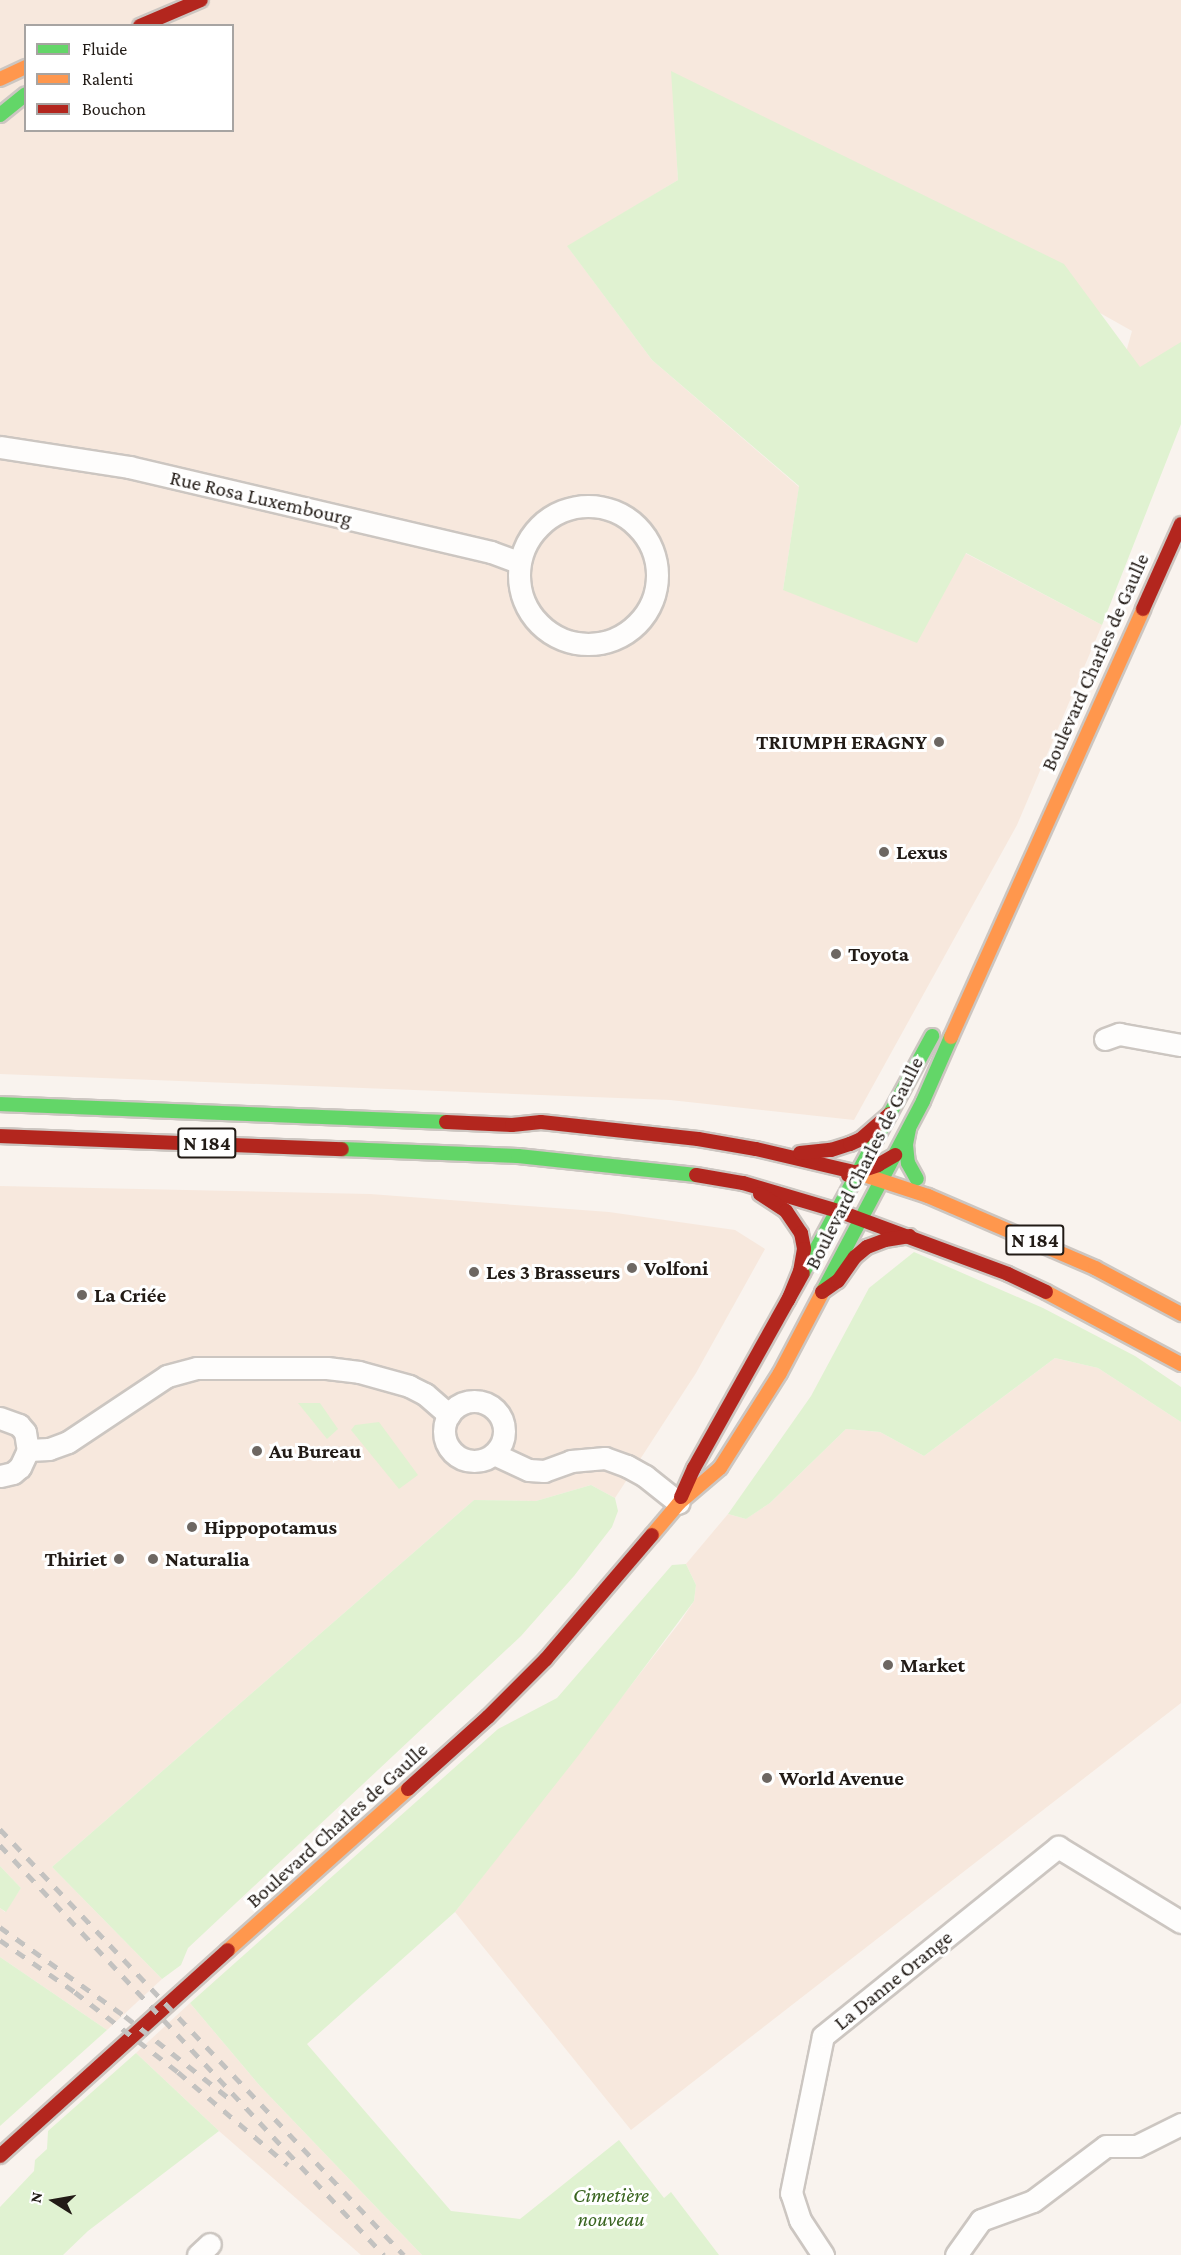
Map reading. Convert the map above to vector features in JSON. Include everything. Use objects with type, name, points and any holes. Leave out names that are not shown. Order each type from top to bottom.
[{"type":"main road","points":[[145,24],[201,0]]},
{"type":"main road","points":[[0,79],[24,68]]},
{"type":"main road","points":[[0,115],[24,96]]},
{"type":"main road","name":"Boulevard Charles de Gaulle","points":[[0,2156],[488,1718],[546,1659],[679,1503],[709,1480],[720,1468],[780,1373],[861,1219],[878,1199],[882,1180],[909,1129],[1181,524]]},
{"type":"main road","name":"Boulevard Charles de Gaulle","points":[[960,983],[1048,817]]},
{"type":"main road","name":"Boulevard Charles de Gaulle","points":[[679,1503],[694,1468],[859,1173],[939,1023]]},
{"type":"main road","name":"N 184","points":[[0,1104],[512,1125],[541,1122],[698,1138],[859,1173],[928,1196],[1023,1234],[1095,1268],[1181,1314]]},
{"type":"main road","points":[[774,1153],[814,1152],[850,1144],[861,1139],[890,1114]]},
{"type":"main road","points":[[909,1129],[906,1145],[908,1162],[928,1196]]},
{"type":"main road","name":"N 184","points":[[0,1136],[529,1156],[678,1172],[743,1183],[838,1211],[1008,1274],[1092,1315],[1181,1364]]},
{"type":"main road","points":[[187,1158],[328,1162],[349,1148]]},
{"type":"main road","points":[[859,1173],[895,1155]]},
{"type":"main road","name":"N 184","points":[[826,1179],[859,1173]]},
{"type":"main road","name":"N 184","points":[[743,1183],[770,1177]]},
{"type":"main road","name":"N 184","points":[[743,1183],[786,1211],[801,1233],[804,1250],[800,1271],[788,1300]]},
{"type":"main road","points":[[838,1211],[850,1204],[878,1199]]},
{"type":"main road","points":[[972,1232],[1023,1234]]},
{"type":"main road","points":[[822,1292],[838,1281],[855,1257],[867,1247],[885,1240],[910,1236]]},
{"type":"street","name":"Rue Rosa Luxembourg","points":[[0,447],[129,467],[491,552],[519,562]]},
{"type":"street","points":[[587,506],[610,509],[630,520],[646,538],[656,560],[657,583],[650,606],[636,625],[617,639],[594,645],[571,643],[551,635],[535,621],[521,593],[519,562],[528,540],[543,522],[563,510],[587,506]]},
{"type":"street","points":[[1105,1039],[1119,1035],[1181,1045]]},
{"type":"street","points":[[28,1450],[49,1449],[68,1442],[167,1376],[197,1368],[327,1368],[369,1374],[409,1386],[425,1394],[449,1415]]},
{"type":"street","points":[[475,1401],[494,1408],[500,1416],[504,1436],[494,1454],[477,1461],[459,1457],[452,1451],[444,1434],[449,1415],[465,1403],[475,1401]]},
{"type":"street","points":[[0,1418],[19,1425],[25,1432],[28,1450],[20,1467],[13,1473],[0,1476]]},
{"type":"street","points":[[494,1454],[529,1470],[544,1471],[571,1461],[604,1458],[627,1466],[645,1476],[679,1503]]},
{"type":"street","name":"La Danne Orange","points":[[823,2255],[800,2220],[791,2193],[823,2036],[1058,1847],[1181,1922]]},
{"type":"street","points":[[956,2255],[981,2220],[1033,2201],[1106,2146],[1137,2146],[1181,2124]]},
{"type":"shaded area","points":[[0,0],[1181,0],[1181,346],[1164,383],[1121,370],[1132,331],[672,72],[678,180],[568,247],[652,360],[799,487],[783,590],[965,553],[1102,625],[1017,825],[854,1120],[670,1100],[0,1074]]},
{"type":"shaded area","points":[[0,1186],[370,1194],[609,1212],[735,1230],[765,1249],[696,1373],[615,1498],[591,1485],[536,1501],[474,1500],[52,1867],[162,1979],[107,2030],[0,1957],[0,1908],[5,1912],[21,1888],[0,1866]]},
{"type":"shaded area","points":[[1055,1358],[1098,1368],[1181,1422],[1181,1703],[631,2130],[455,1912],[680,1622],[694,1601],[696,1585],[686,1564],[728,1514],[746,1519],[770,1503],[846,1429],[880,1432],[924,1456]]},
{"type":"shaded area","points":[[190,2003],[260,2086],[422,2255],[361,2255],[219,2131],[136,2053]]},
{"type":"green space","points":[[671,71],[1064,264],[1140,367],[1181,342],[1181,424],[1102,625],[966,553],[917,643],[783,590],[799,486],[652,360],[567,246],[678,180]]},
{"type":"green space","points":[[914,1252],[1043,1308],[1135,1356],[1181,1387],[1181,1422],[1098,1368],[1055,1358],[924,1456],[880,1432],[846,1429],[770,1503],[746,1519],[728,1514],[811,1396],[869,1288]]},
{"type":"green space","points":[[298,1403],[320,1403],[338,1429],[327,1439]]},
{"type":"green space","points":[[379,1422],[418,1475],[399,1489],[351,1430],[355,1425]]},
{"type":"green space","points":[[591,1485],[615,1498],[618,1511],[612,1527],[574,1576],[521,1636],[188,1948],[181,1965],[162,1979],[52,1867],[474,1500],[536,1501]]},
{"type":"green space","name":"Cimetière nouveau","points":[[686,1564],[696,1585],[694,1601],[578,1756],[455,1912],[307,2044],[451,2211],[520,2219],[619,2140],[664,2198],[671,2192],[719,2255],[422,2255],[260,2086],[190,2003],[498,1729],[557,1698],[672,1565]]},
{"type":"green space","points":[[0,1866],[21,1888],[6,1912],[0,1908]]},
{"type":"green space","points":[[0,1957],[107,2030],[0,2126]]},
{"type":"green space","points":[[136,2053],[219,2131],[88,2231],[63,2255],[0,2255],[0,2207],[34,2171],[35,2160],[47,2149],[48,2131]]},
{"type":"railway","points":[[0,1829],[404,2255]]},
{"type":"railway","points":[[0,1845],[384,2255]]},
{"type":"railway","points":[[0,1927],[125,2016],[229,2098]]},
{"type":"railway","points":[[0,1940],[75,1992],[178,2072],[288,2165]]},
{"type":"traffic: fast","points":[[0,115],[24,96]]},
{"type":"traffic: fast","points":[[803,1273],[932,1036]]},
{"type":"traffic: fast","points":[[823,1291],[923,1101],[951,1037]]},
{"type":"traffic: fast","points":[[0,1104],[446,1122]]},
{"type":"traffic: fast","points":[[909,1129],[906,1145],[908,1163],[917,1179]]},
{"type":"traffic: fast","points":[[342,1149],[518,1156],[696,1175]]},
{"type":"traffic: slow","points":[[0,79],[24,68]]},
{"type":"traffic: slow","points":[[951,1037],[1143,609]]},
{"type":"traffic: slow","points":[[858,1173],[928,1196],[1095,1268],[1181,1314]]},
{"type":"traffic: slow","points":[[652,1535],[679,1503],[720,1468],[780,1373],[823,1291]]},
{"type":"traffic: slow","points":[[1046,1292],[1181,1364]]},
{"type":"traffic: slow","points":[[228,1950],[408,1789]]},
{"type":"traffic: jam","points":[[145,24],[201,0]]},
{"type":"traffic: jam","points":[[1143,609],[1181,524]]},
{"type":"traffic: jam","points":[[800,1153],[831,1150],[850,1144],[861,1139],[890,1114]]},
{"type":"traffic: jam","points":[[446,1122],[512,1125],[541,1122],[698,1139],[756,1149],[858,1173]]},
{"type":"traffic: jam","points":[[0,1136],[342,1149]]},
{"type":"traffic: jam","points":[[848,1175],[878,1165],[895,1155]]},
{"type":"traffic: jam","points":[[696,1175],[743,1183],[838,1211],[1008,1274],[1046,1292]]},
{"type":"traffic: jam","points":[[760,1194],[786,1211],[801,1233],[804,1249],[800,1271],[788,1300]]},
{"type":"traffic: jam","points":[[822,1292],[838,1281],[855,1257],[867,1247],[885,1240],[910,1236]]},
{"type":"traffic: jam","points":[[681,1497],[694,1468],[803,1273]]},
{"type":"traffic: jam","points":[[408,1789],[488,1717],[546,1659],[652,1535]]},
{"type":"traffic: jam","points":[[0,2156],[228,1950]]},
{"type":"place","name":"TRIUMPH ERAGNY","points":[[939,742]]},
{"type":"place","name":"Lexus","points":[[884,852]]},
{"type":"place","name":"Toyota","points":[[836,954]]},
{"type":"place","name":"Volfoni","points":[[632,1268]]},
{"type":"place","name":"Les 3 Brasseurs","points":[[474,1272]]},
{"type":"place","name":"La Criée","points":[[82,1295]]},
{"type":"place","name":"Au Bureau","points":[[257,1451]]},
{"type":"place","name":"Hippopotamus","points":[[192,1527]]},
{"type":"place","name":"Thiriet","points":[[119,1559]]},
{"type":"place","name":"Naturalia","points":[[153,1559]]},
{"type":"place","name":"Market","points":[[888,1665]]},
{"type":"place","name":"World Avenue","points":[[767,1778]]}]
